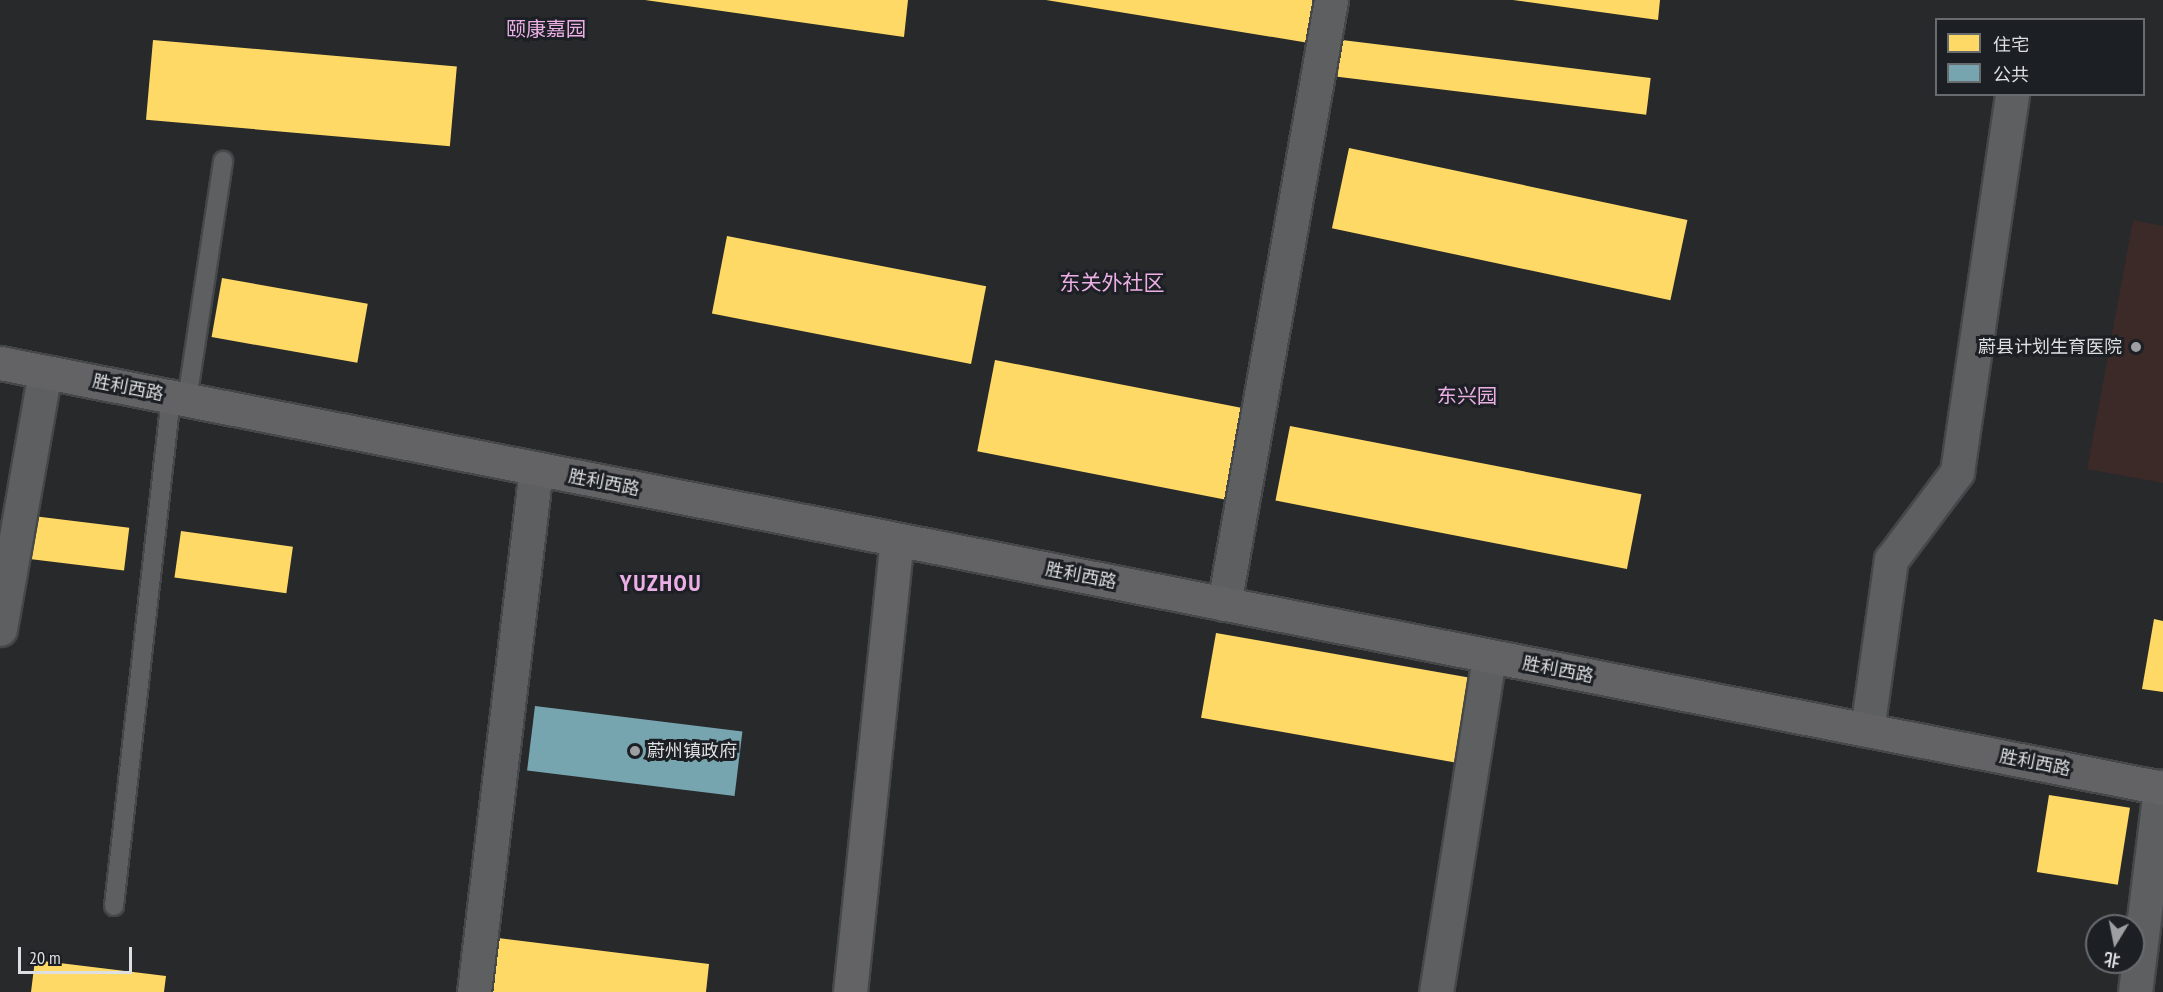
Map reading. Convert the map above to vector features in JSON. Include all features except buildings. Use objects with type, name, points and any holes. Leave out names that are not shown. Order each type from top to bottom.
[{"type":"main road","name":"胜利西路","points":[[0,363],[2162,788]]},
{"type":"main road","points":[[850,992],[897,540]]},
{"type":"street","points":[[1224,604],[1331,0]]},
{"type":"street","points":[[1867,730],[1891,560],[1957,472],[2012,96]]},
{"type":"street","points":[[0,629],[45,372]]},
{"type":"street","points":[[474,992],[536,469]]},
{"type":"street","points":[[1436,992],[1489,656]]},
{"type":"street","points":[[2135,992],[2162,788]]},
{"type":"lane","points":[[114,906],[179,399],[223,161]]},
{"type":"shaded area","name":"蔚县计划生育医院","points":[[2133,220],[2163,226],[2163,483],[2087,469]]},
{"type":"place","name":"蔚县计划生育医院","points":[[2136,347]]},
{"type":"place","name":"蔚州镇政府","points":[[635,751]]},
{"type":"district","name":"颐康嘉园","points":[[546,29]]},
{"type":"district","name":"东关外社区","points":[[1112,283]]},
{"type":"district","name":"东兴园","points":[[1467,396]]},
{"type":"district","name":"YUZHOU","points":[[661,583]]}]
